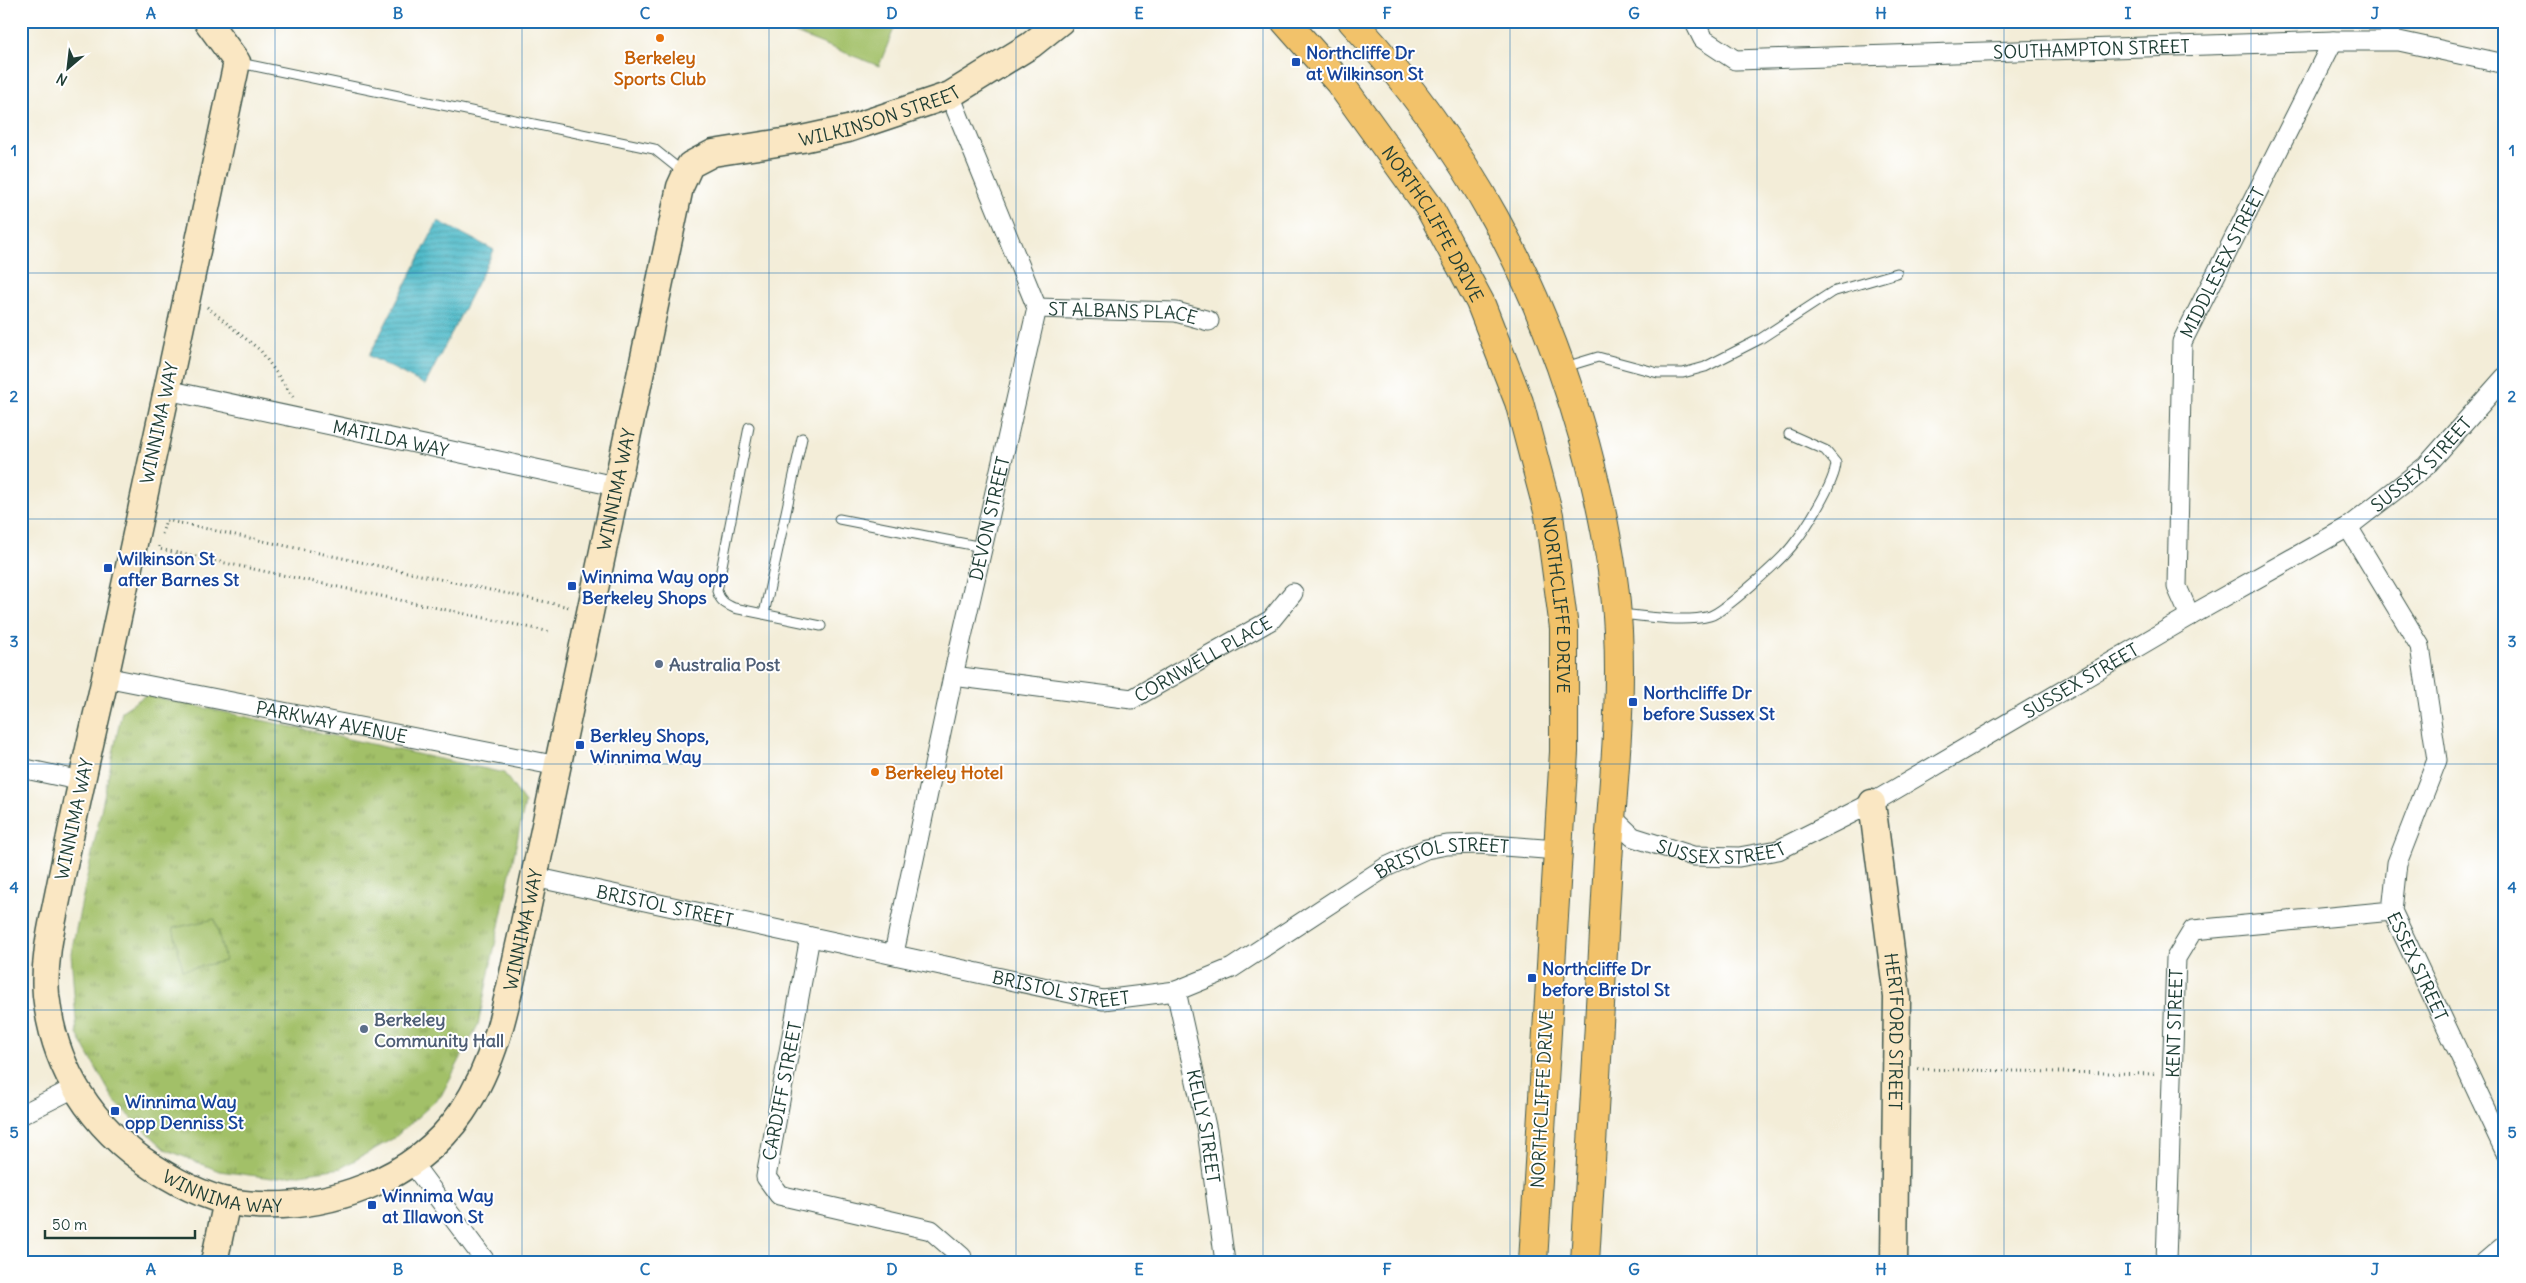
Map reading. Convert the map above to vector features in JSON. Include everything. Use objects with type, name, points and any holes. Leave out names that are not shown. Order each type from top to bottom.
[{"type":"main road","name":"NORTHCLIFFE DRIVE","points":[[1284,21],[1339,82],[1429,207],[1480,302],[1519,402],[1549,515],[1564,628],[1564,752],[1533,1262]]},
{"type":"main road","points":[[1352,21],[1388,60],[1471,175],[1526,276],[1561,368],[1598,493],[1618,629],[1611,816],[1585,1262]]},
{"type":"street","points":[[207,21],[237,62]]},
{"type":"street","name":"WILKINSON STREET","points":[[684,173],[690,164],[713,153],[802,139],[848,129],[950,95],[1031,45],[1061,21]]},
{"type":"street","name":"SOUTHAMPTON STREET","points":[[1694,21],[1703,39],[1735,60],[2334,41],[2399,41],[2505,64]]},
{"type":"street","name":"MIDDLESEX STREET","points":[[2190,616],[2177,587],[2182,342],[2334,41]]},
{"type":"street","name":"WINNIMA WAY","points":[[237,62],[82,780],[45,968],[46,998],[52,1030],[74,1088],[92,1115],[135,1155],[174,1180],[227,1201],[245,1204],[284,1204],[328,1199],[369,1186],[412,1163],[436,1143],[458,1118],[490,1061],[504,1015],[534,878],[615,486],[684,173]]},
{"type":"street","points":[[950,95],[1037,308]]},
{"type":"street","name":"ST ALBANS PLACE","points":[[1037,308],[1176,312],[1209,321]]},
{"type":"street","name":"DEVON STREET","points":[[894,954],[953,676],[1037,308]]},
{"type":"street","name":"SUSSEX STREET","points":[[1611,816],[1633,837],[1666,850],[1693,856],[1738,857],[1778,850],[1872,803],[2190,616],[2348,527],[2426,466],[2505,377]]},
{"type":"street","name":"MATILDA WAY","points":[[167,390],[615,486]]},
{"type":"street","name":"ESSEX STREET","points":[[2348,527],[2420,646],[2437,760],[2398,863],[2392,911],[2505,1151]]},
{"type":"street","name":"CORNWELL PLACE","points":[[953,676],[1132,699],[1271,620],[1293,593]]},
{"type":"street","name":"PARKWAY AVENUE","points":[[105,677],[558,766]]},
{"type":"street","points":[[21,768],[82,780]]},
{"type":"street","name":"HERTFORD STREET","points":[[1872,803],[1897,997],[1894,1262]]},
{"type":"street","name":"BRISTOL STREET","points":[[534,878],[1103,1000],[1176,992],[1232,968],[1386,867],[1426,849],[1447,845],[1478,844],[1557,850]]},
{"type":"street","name":"KENT STREET","points":[[2166,1262],[2176,958],[2193,930],[2392,911]]},
{"type":"street","name":"CARDIFF STREET","points":[[810,937],[766,1177],[779,1195],[931,1230],[962,1257]]},
{"type":"street","name":"KELLY STREET","points":[[1176,992],[1207,1131],[1225,1262]]},
{"type":"street","points":[[21,1115],[74,1088]]},
{"type":"street","points":[[412,1163],[486,1262]]},
{"type":"street","points":[[214,1262],[227,1201]]},
{"type":"street","points":[[2485,1262],[2505,1245]]},
{"type":"lane","points":[[237,62],[654,148],[684,173]]},
{"type":"lane","points":[[1561,368],[1598,357],[1658,373],[1683,373],[1705,367],[1760,339],[1832,292],[1896,273]]},
{"type":"lane","points":[[749,427],[717,591],[725,604],[821,626]]},
{"type":"lane","points":[[1616,614],[1698,618],[1713,615],[1726,606],[1792,547],[1822,500],[1836,472],[1836,463],[1825,450],[1789,434]]},
{"type":"lane","points":[[764,614],[802,438]]},
{"type":"lane","points":[[839,519],[982,547]]},
{"type":"path","points":[[186,297],[206,306],[261,351],[274,368],[280,382],[297,401]]},
{"type":"path","points":[[551,632],[159,549],[162,534],[166,520],[577,608]]},
{"type":"path","points":[[157,533],[162,534]]},
{"type":"path","points":[[1896,1069],[2172,1074]]},
{"type":"green space","points":[[783,21],[897,21],[879,66],[780,27]]},
{"type":"green space","points":[[146,695],[504,773],[525,803],[478,1025],[441,1096],[394,1138],[341,1168],[272,1178],[219,1171],[165,1149],[115,1102],[77,1034],[71,953],[122,711]]},
{"type":"green space","points":[[215,919],[225,961],[183,970],[173,928]]},
{"type":"water","points":[[438,221],[494,250],[425,385],[369,356]]},
{"type":"place","name":"Berkeley Sports Club","points":[[660,38]]},
{"type":"place","name":"Northcliffe Dr at Wilkinson St","points":[[1296,62]]},
{"type":"place","name":"Wilkinson St after Barnes St","points":[[108,568]]},
{"type":"place","name":"Winnima Way opp Berkeley Shops","points":[[572,586]]},
{"type":"place","name":"Australia Post","points":[[659,664]]},
{"type":"place","name":"Northcliffe Dr before Sussex St","points":[[1633,702]]},
{"type":"place","name":"Berkley Shops, Winnima Way","points":[[580,745]]},
{"type":"place","name":"Berkeley Hotel","points":[[875,772]]},
{"type":"place","name":"Northcliffe Dr before Bristol St","points":[[1532,978]]},
{"type":"place","name":"Berkeley Community Hall","points":[[364,1029]]},
{"type":"place","name":"Winnima Way opp Denniss St","points":[[115,1111]]},
{"type":"place","name":"Winnima Way at Illawon St","points":[[372,1205]]}]
